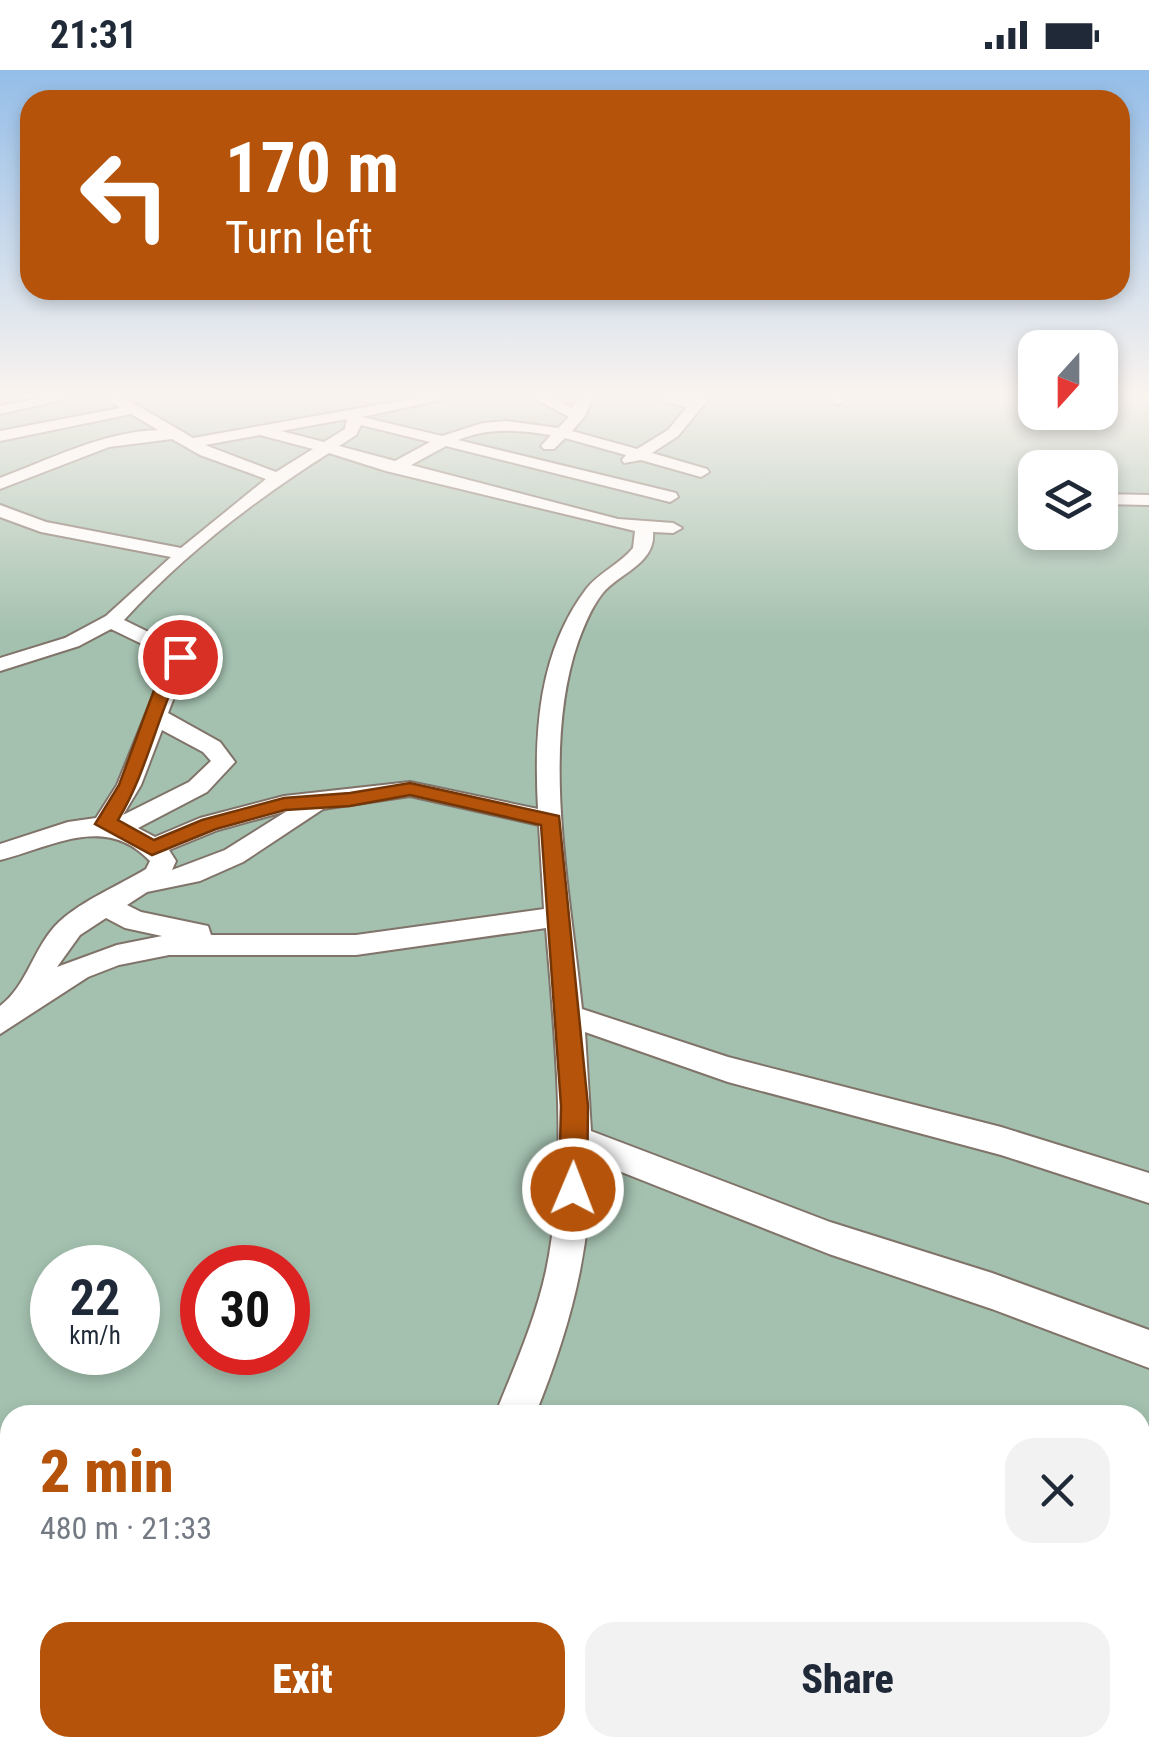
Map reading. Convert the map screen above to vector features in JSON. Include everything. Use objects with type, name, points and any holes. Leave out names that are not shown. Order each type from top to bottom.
[{"type":"street","points":[[272,476],[278,478]]},
{"type":"street","points":[[0,665],[84,637],[111,621],[282,476]]},
{"type":"street","points":[[437,476],[476,485],[670,497]]},
{"type":"street","points":[[476,485],[516,476]]},
{"type":"street","points":[[552,476],[572,492],[644,529],[674,528]]},
{"type":"street","points":[[524,520],[602,476]]},
{"type":"street","points":[[1118,499],[1149,500]]},
{"type":"street","points":[[0,510],[32,524],[144,543],[184,555]]},
{"type":"street","points":[[520,1405],[538,1359],[568,1251],[574,1139],[546,751],[563,663],[589,598],[641,551],[646,540],[644,529]]},
{"type":"street","points":[[111,621],[180,655],[112,826]]},
{"type":"street","points":[[0,852],[42,842],[78,827],[112,826],[198,787],[223,762],[218,752],[168,726],[156,714]]},
{"type":"street","points":[[152,848],[220,821],[284,804],[421,789],[552,820]]},
{"type":"street","points":[[139,885],[188,877],[224,864],[320,800]]},
{"type":"street","points":[[28,1000],[54,946],[70,928],[164,866],[152,848],[112,826]]},
{"type":"street","points":[[102,905],[120,916],[151,925],[258,945]]},
{"type":"street","points":[[0,1022],[63,974],[89,962],[169,945],[356,945],[558,916]]},
{"type":"street","points":[[568,1018],[618,1029],[744,1074],[1026,1146],[1149,1188]]},
{"type":"street","points":[[574,1139],[828,1238],[1064,1316],[1149,1349]]},
{"type":"green space","points":[[0,476],[1018,476],[1018,550],[1118,550],[1118,476],[1149,476],[1149,1405],[0,1405]]},
{"type":"route","points":[[180,657],[169,674],[129,785],[105,824],[119,827],[152,848],[209,824],[284,804],[350,800],[410,789],[430,790],[552,820],[575,1106],[573,1189]]}]
